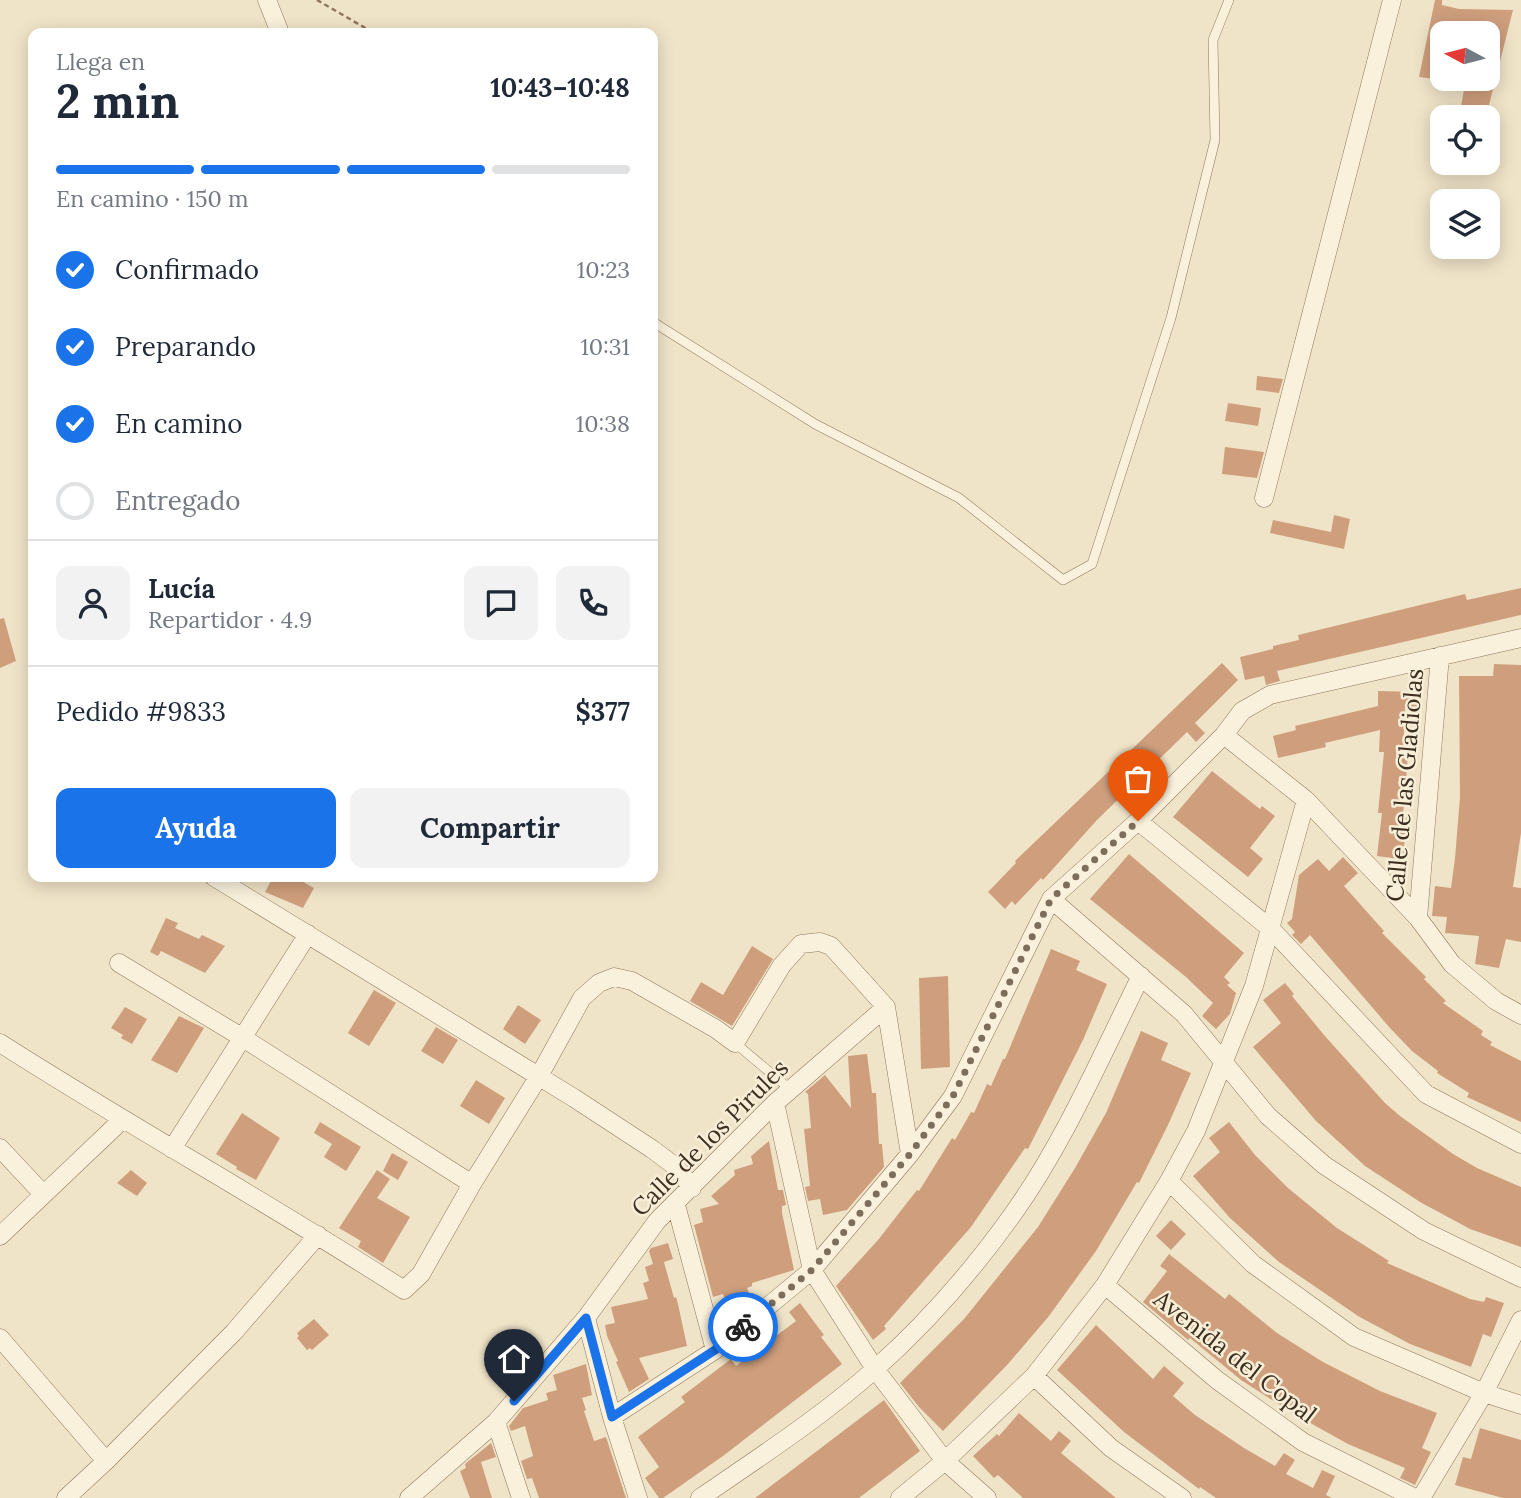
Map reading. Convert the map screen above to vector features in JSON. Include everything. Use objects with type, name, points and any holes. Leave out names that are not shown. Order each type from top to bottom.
[{"type":"street","points":[[267,0],[278,28]]},
{"type":"street","points":[[1265,498],[1392,0]]},
{"type":"street","points":[[612,1417],[715,1350],[812,1270],[910,1154],[953,1096],[1051,899],[1138,821],[1224,735],[1242,711],[1270,695],[1521,638]]},
{"type":"street","name":"Calle de las Gladiolas","points":[[1418,918],[1440,656]]},
{"type":"street","points":[[1224,735],[1306,800],[1418,918],[1452,964],[1496,1001],[1520,1010]]},
{"type":"street","points":[[900,1498],[945,1461],[1034,1376],[1105,1285],[1169,1181],[1196,1131],[1254,986],[1306,800]]},
{"type":"street","points":[[1138,821],[1271,929],[1426,1094],[1521,1144]]},
{"type":"street","points":[[223,882],[540,1076],[652,1149],[676,1167],[692,1188]]},
{"type":"street","points":[[1051,899],[1184,1014],[1268,1116],[1324,1165],[1424,1231],[1521,1278]]},
{"type":"street","points":[[172,1149],[308,934]]},
{"type":"street","points":[[0,1043],[404,1290],[421,1274],[472,1184],[540,1076],[582,998],[599,983],[614,977],[632,981],[716,1029],[735,1043],[782,965],[801,944],[812,941],[831,946],[886,1007],[910,1154]]},
{"type":"street","points":[[118,963],[243,1038],[472,1184]]},
{"type":"street","points":[[700,1498],[776,1446],[875,1369],[961,1283],[1014,1213],[1059,1139],[1142,976]]},
{"type":"street","name":"Calle de los Pirules","points":[[409,1498],[496,1422],[586,1318],[657,1221],[676,1205],[775,1103],[886,1007]]},
{"type":"street","points":[[775,1103],[812,1270],[875,1369],[945,1461],[987,1498]]},
{"type":"street","points":[[0,1236],[123,1119]]},
{"type":"street","points":[[0,1149],[43,1194]]},
{"type":"street","points":[[1169,1181],[1253,1264],[1354,1337],[1484,1393],[1521,1405]]},
{"type":"street","points":[[676,1205],[715,1350]]},
{"type":"street","points":[[66,1498],[234,1332],[318,1235]]},
{"type":"street","name":"Avenida del Copal","points":[[1105,1285],[1217,1380],[1303,1442],[1415,1498]]},
{"type":"street","points":[[586,1318],[612,1417],[638,1498]]},
{"type":"street","points":[[1421,1498],[1484,1393],[1521,1320]]},
{"type":"street","points":[[0,1338],[106,1461]]},
{"type":"street","points":[[1034,1376],[1111,1448],[1182,1498]]},
{"type":"street","points":[[496,1422],[521,1498]]},
{"type":"lane","points":[[658,325],[815,424],[959,498],[1063,580],[1092,564],[1171,318],[1215,140],[1213,40],[1228,0]]},
{"type":"lane","points":[[735,1043],[791,1090]]},
{"type":"path","points":[[317,0],[365,28]]},
{"type":"building","points":[[1435,0],[1442,0],[1442,5],[1459,9],[1513,10],[1500,62],[1500,21],[1431,21]]},
{"type":"building","points":[[1430,24],[1430,78],[1419,77]]},
{"type":"building","points":[[1464,91],[1493,91],[1489,105],[1461,105]]},
{"type":"building","points":[[1257,376],[1283,379],[1279,393],[1256,390]]},
{"type":"building","points":[[1228,403],[1261,408],[1258,426],[1225,421]]},
{"type":"building","points":[[1225,447],[1264,452],[1257,478],[1222,474]]},
{"type":"building","points":[[1334,515],[1350,519],[1344,549],[1270,533],[1273,520],[1331,532]]},
{"type":"building","points":[[1521,588],[1521,615],[1277,671],[1280,681],[1266,685],[1264,676],[1245,680],[1240,657],[1299,640],[1298,635],[1465,594],[1467,600]]},
{"type":"building","points":[[4,618],[16,661],[0,668],[0,619]]},
{"type":"building","points":[[1222,663],[1238,680],[1195,723],[1205,733],[1196,742],[1187,732],[1097,820],[1043,880],[1041,878],[1015,905],[1012,901],[1005,909],[988,892],[1015,861]]},
{"type":"building","points":[[1494,664],[1521,665],[1521,833],[1513,887],[1521,888],[1521,942],[1506,939],[1499,968],[1475,964],[1479,936],[1445,933],[1447,917],[1432,916],[1435,886],[1451,888],[1455,858],[1460,797],[1459,676],[1493,676]]},
{"type":"building","points":[[1378,691],[1420,692],[1420,707],[1405,707],[1403,754],[1408,755],[1403,816],[1407,817],[1404,846],[1408,847],[1407,860],[1377,856],[1382,813],[1378,813],[1384,752],[1379,752],[1380,730],[1278,758],[1273,736],[1296,730],[1295,726],[1378,706]]},
{"type":"building","points":[[1212,771],[1260,809],[1262,806],[1275,816],[1250,848],[1263,859],[1248,877],[1173,817]]},
{"type":"building","points":[[1129,854],[1244,953],[1224,977],[1230,983],[1227,985],[1236,993],[1230,1014],[1216,1029],[1202,1016],[1213,1003],[1186,977],[1090,899]]},
{"type":"building","points":[[1343,857],[1358,873],[1344,886],[1384,931],[1382,933],[1426,977],[1424,979],[1446,1001],[1443,1003],[1483,1031],[1481,1035],[1492,1042],[1490,1045],[1521,1061],[1521,1122],[1467,1097],[1469,1093],[1437,1073],[1438,1071],[1412,1051],[1390,1028],[1310,935],[1301,944],[1292,935],[1295,932],[1287,923],[1292,919],[1299,875],[1318,859],[1329,871]]},
{"type":"building","points":[[270,882],[303,882],[314,888],[303,908],[265,892]]},
{"type":"building","points":[[166,918],[178,923],[175,928],[199,939],[202,935],[225,946],[205,973],[161,951],[158,956],[150,952]]},
{"type":"building","points":[[752,946],[773,959],[732,1026],[690,1001],[701,982],[723,995]]},
{"type":"building","points":[[1051,949],[1080,961],[1076,970],[1107,984],[1083,1040],[1028,1149],[1025,1148],[971,1227],[884,1326],[886,1329],[873,1340],[836,1286],[878,1240],[917,1190],[919,1191],[952,1138],[955,1140],[971,1112],[974,1113],[987,1084],[991,1086],[1005,1059]]},
{"type":"building","points":[[948,976],[950,1067],[921,1069],[919,978]]},
{"type":"building","points":[[1285,983],[1294,994],[1292,996],[1324,1035],[1400,1116],[1453,1154],[1477,1168],[1521,1187],[1521,1247],[1470,1229],[1420,1202],[1365,1166],[1316,1121],[1253,1047],[1281,1023],[1263,1000]]},
{"type":"building","points":[[374,990],[396,1003],[369,1046],[348,1033]]},
{"type":"building","points":[[518,1005],[541,1020],[525,1044],[503,1029]]},
{"type":"building","points":[[125,1007],[147,1019],[132,1044],[111,1028]]},
{"type":"building","points":[[179,1016],[204,1028],[177,1073],[151,1060]]},
{"type":"building","points":[[436,1027],[458,1040],[443,1064],[421,1051]]},
{"type":"building","points":[[1141,1031],[1168,1043],[1161,1060],[1191,1073],[1168,1125],[1139,1183],[1137,1182],[1096,1251],[1049,1316],[1008,1364],[943,1431],[900,1383],[964,1319],[1038,1227],[1106,1113]]},
{"type":"building","points":[[867,1054],[872,1093],[876,1093],[879,1144],[882,1144],[884,1167],[847,1210],[823,1215],[820,1199],[808,1201],[805,1187],[810,1186],[804,1129],[811,1128],[808,1094],[805,1092],[825,1075],[851,1108],[848,1056]]},
{"type":"building","points":[[476,1080],[505,1098],[489,1124],[460,1106]]},
{"type":"building","points":[[242,1113],[280,1138],[256,1180],[216,1154]]},
{"type":"building","points":[[320,1122],[361,1147],[346,1171],[324,1157],[332,1144],[314,1133]]},
{"type":"building","points":[[1229,1122],[1255,1155],[1288,1188],[1337,1228],[1389,1261],[1387,1263],[1470,1299],[1484,1302],[1486,1297],[1504,1303],[1491,1337],[1483,1334],[1471,1367],[1410,1344],[1358,1316],[1279,1262],[1230,1218],[1193,1176],[1220,1152],[1209,1138]]},
{"type":"building","points":[[769,1141],[778,1190],[783,1190],[786,1205],[782,1206],[782,1213],[794,1270],[752,1283],[752,1286],[747,1288],[752,1301],[729,1309],[723,1294],[713,1297],[694,1225],[703,1222],[700,1209],[719,1204],[711,1196],[735,1175],[734,1170],[753,1164],[751,1156]]},
{"type":"building","points":[[392,1153],[408,1162],[398,1180],[383,1171]]},
{"type":"building","points":[[131,1170],[147,1183],[137,1196],[117,1183]]},
{"type":"building","points":[[377,1170],[390,1179],[377,1198],[410,1217],[383,1263],[358,1247],[361,1241],[339,1228]]},
{"type":"building","points":[[1171,1220],[1186,1234],[1171,1250],[1156,1236]]},
{"type":"building","points":[[668,1243],[673,1259],[664,1262],[678,1304],[687,1346],[639,1358],[649,1379],[629,1392],[616,1362],[618,1361],[605,1325],[615,1323],[611,1307],[648,1299],[643,1283],[649,1281],[645,1267],[653,1264],[649,1251]]},
{"type":"building","points":[[1169,1254],[1225,1299],[1229,1294],[1277,1333],[1323,1362],[1380,1391],[1437,1413],[1422,1448],[1431,1452],[1415,1485],[1400,1478],[1405,1468],[1348,1444],[1241,1380],[1143,1302],[1167,1271],[1160,1266]]},
{"type":"building","points":[[800,1303],[842,1364],[723,1456],[663,1498],[659,1498],[645,1478],[659,1467],[638,1437],[685,1402],[681,1397],[731,1359],[736,1366],[796,1321],[789,1312]]},
{"type":"building","points":[[314,1319],[329,1335],[312,1350],[307,1350],[297,1338],[297,1333]]},
{"type":"building","points":[[1096,1325],[1153,1379],[1164,1366],[1184,1383],[1173,1396],[1195,1415],[1244,1448],[1275,1466],[1284,1453],[1295,1460],[1286,1474],[1313,1488],[1322,1470],[1335,1476],[1326,1495],[1332,1498],[1216,1498],[1200,1487],[1199,1489],[1124,1432],[1057,1370]]},
{"type":"building","points":[[586,1364],[592,1395],[582,1398],[586,1410],[584,1411],[594,1441],[606,1437],[626,1498],[539,1498],[532,1478],[527,1479],[521,1461],[533,1456],[525,1426],[511,1431],[509,1426],[523,1408],[548,1400],[546,1393],[557,1390],[553,1375]]},
{"type":"building","points":[[884,1400],[920,1451],[859,1498],[755,1498]]},
{"type":"building","points":[[1019,1413],[1051,1441],[1059,1431],[1071,1441],[1061,1453],[1116,1498],[1023,1498],[998,1475],[994,1478],[973,1456],[997,1434],[999,1436]]},
{"type":"building","points":[[1480,1428],[1521,1440],[1521,1498],[1503,1498],[1455,1485],[1463,1457],[1471,1459]]},
{"type":"building","points":[[491,1443],[496,1457],[481,1462],[492,1498],[470,1498],[460,1471]]},
{"type":"way so far","points":[[743,1327],[812,1270],[910,1154],[953,1096],[1051,899],[1138,821]]},
{"type":"route","points":[[514,1401],[586,1318],[612,1417],[715,1350],[743,1327]]}]
